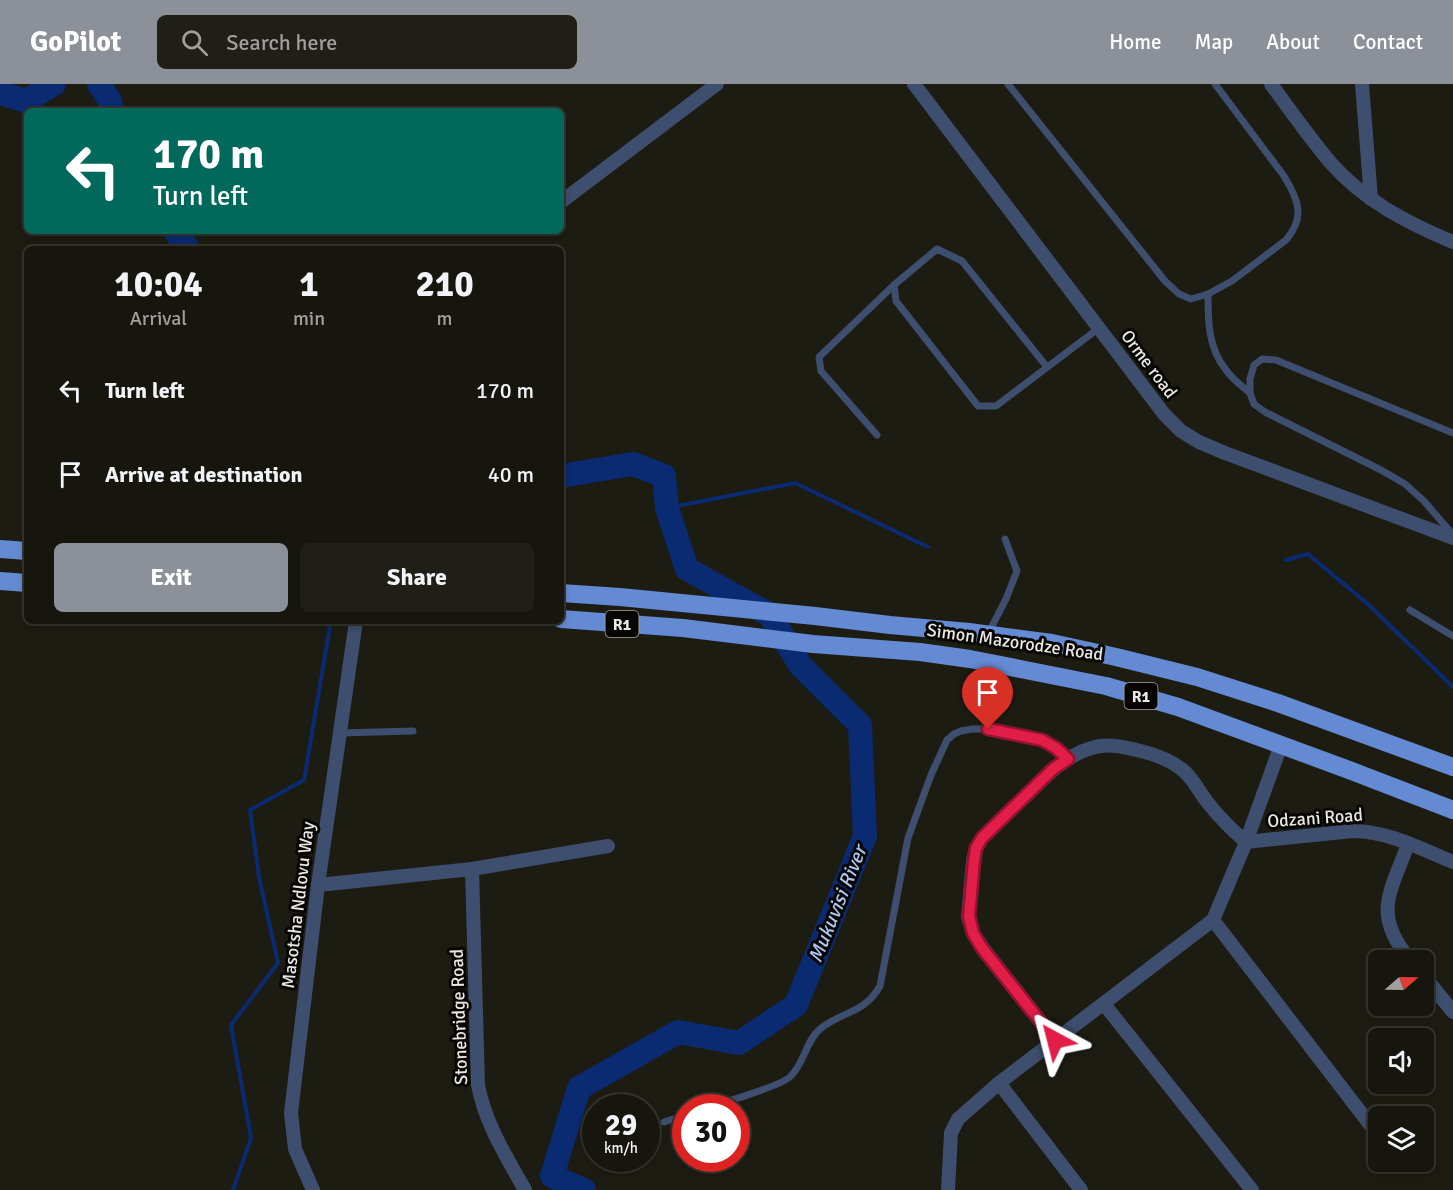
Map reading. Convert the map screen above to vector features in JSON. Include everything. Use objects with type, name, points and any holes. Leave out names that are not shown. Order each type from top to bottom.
[{"type":"highway","points":[[1,546],[24,550]]},
{"type":"highway","points":[[0,581],[24,583]]},
{"type":"highway","name":"Simon Mazorodze Road","points":[[564,593],[814,616],[1052,643],[1197,677],[1278,703],[1453,766]]},
{"type":"highway","name":"R1","points":[[564,619],[683,628],[813,644],[861,646],[970,659],[1106,686],[1178,707],[1453,810]]},
{"type":"street","points":[[564,200],[717,84]]},
{"type":"street","name":"Orme road","points":[[914,84],[1164,414],[1181,431],[1199,442],[1453,537]]},
{"type":"street","points":[[1271,84],[1330,162],[1351,182],[1390,212],[1453,242]]},
{"type":"street","points":[[1362,84],[1371,199]]},
{"type":"street","name":"Masotsha Ndlovu Way","points":[[313,1190],[295,1149],[291,1113],[318,885],[356,624]]},
{"type":"street","points":[[948,1190],[951,1133],[958,1119],[999,1083],[1213,920],[1246,842],[1281,745]]},
{"type":"street","points":[[1055,1040],[982,948],[973,933],[969,916],[974,861],[976,848],[982,838],[1053,769],[1084,751],[1101,746],[1115,746],[1154,754],[1173,763],[1195,784],[1206,802],[1222,820],[1246,842]]},
{"type":"street","name":"Odzani Road","points":[[1246,842],[1369,831],[1453,862]]},
{"type":"street","points":[[1402,950],[1390,931],[1386,914],[1387,901],[1408,844]]},
{"type":"street","points":[[318,885],[472,869],[608,846]]},
{"type":"street","name":"Stonebridge Road","points":[[472,869],[478,1085],[487,1119],[525,1190]]},
{"type":"street","points":[[1213,920],[1368,1122]]},
{"type":"street","points":[[1434,988],[1453,1012]]},
{"type":"street","points":[[1104,1004],[1252,1190]]},
{"type":"street","points":[[999,1083],[1082,1190]]},
{"type":"lane","points":[[1008,84],[1165,281],[1179,294],[1191,299],[1208,294],[1232,280],[1286,240],[1293,232],[1298,208],[1293,191],[1284,176],[1215,84]]},
{"type":"lane","points":[[877,435],[821,371],[819,357],[894,285],[938,249],[962,261],[1047,367]]},
{"type":"lane","points":[[894,285],[896,301],[978,406],[996,406],[1099,328]]},
{"type":"lane","points":[[1208,294],[1208,326],[1213,348],[1226,371],[1250,393]]},
{"type":"lane","points":[[1453,433],[1276,360],[1262,358],[1254,365],[1250,379],[1250,393],[1254,404],[1265,412],[1405,484],[1424,501],[1453,537]]},
{"type":"lane","points":[[988,634],[1006,600],[1017,572],[1005,539]]},
{"type":"lane","points":[[1410,610],[1453,636]]},
{"type":"lane","points":[[748,1094],[786,1081],[796,1070],[819,1030],[868,1002],[880,986],[908,838],[931,775],[947,741],[961,731],[988,729],[1042,740],[1056,748],[1068,759]]},
{"type":"lane","points":[[339,733],[413,731]]},
{"type":"lane","points":[[664,1122],[672,1119]]},
{"type":"waterway","points":[[0,93],[26,101],[54,84]]},
{"type":"waterway","points":[[99,84],[110,101],[111,108]]},
{"type":"waterway","points":[[177,234],[186,246]]},
{"type":"waterway","name":"Mukuvisi River","points":[[564,476],[633,464],[664,476],[667,508],[687,569],[770,615],[800,665],[860,725],[865,836],[796,1005],[739,1043],[678,1032],[579,1088],[552,1176],[584,1190]]},
{"type":"waterway","points":[[667,508],[795,483],[928,547]]},
{"type":"waterway","points":[[1286,560],[1308,554],[1369,605],[1453,687]]},
{"type":"waterway","points":[[233,1190],[251,1138],[231,1025],[278,963],[259,877],[250,810],[304,780],[330,626]]},
{"type":"route","points":[[988,729],[1042,740],[1056,748],[1068,759],[1053,769],[982,838],[976,848],[969,916],[973,933],[982,948],[1055,1040]]}]
